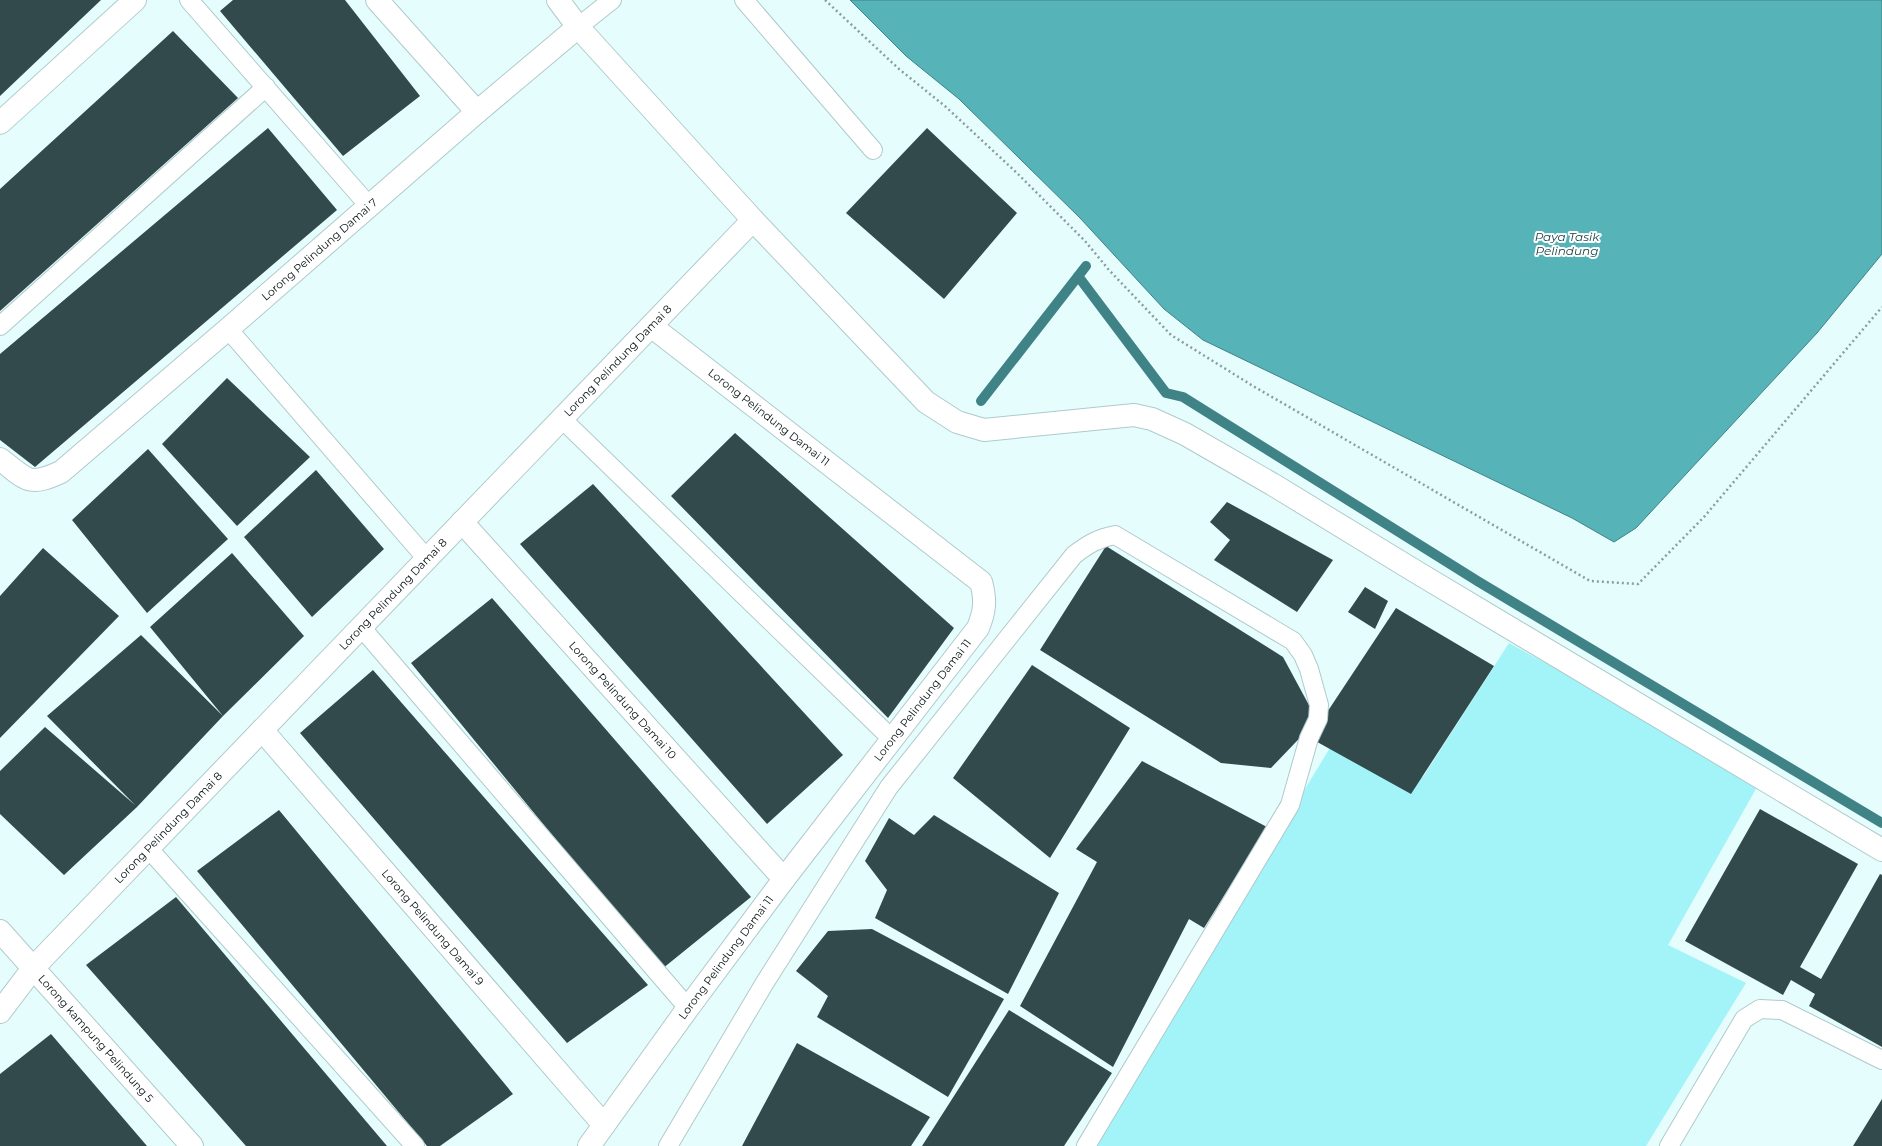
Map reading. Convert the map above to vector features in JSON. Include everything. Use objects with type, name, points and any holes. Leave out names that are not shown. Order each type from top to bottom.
[{"type":"street","points":[[0,123],[135,0]]},
{"type":"street","points":[[377,0],[477,112]]},
{"type":"street","points":[[558,0],[578,27],[752,220],[926,402],[957,422],[984,430],[1134,415],[1152,419],[1185,434],[1272,484],[1418,573],[1882,850]]},
{"type":"street","name":"Lorong Pelindung Damai 7","points":[[0,459],[25,478],[39,481],[61,472],[228,330],[477,112],[578,27]]},
{"type":"street","name":"Lorong Pelindung Damai 8","points":[[0,1012],[34,967],[752,220]]},
{"type":"street","name":"Lorong Pelindung Damai 11","points":[[589,1146],[688,1008],[784,879],[978,628],[985,611],[985,595],[981,582],[651,326]]},
{"type":"street","name":"Lorong Pelindung Damai 10","points":[[462,522],[784,879]]},
{"type":"street","name":"Lorong Pelindung Damai 9","points":[[262,730],[604,1126]]},
{"type":"street","name":"Lorong kampung Pelindung 5","points":[[0,931],[34,967],[192,1146]]},
{"type":"lane","points":[[189,0],[370,206]]},
{"type":"lane","points":[[578,27],[612,0]]},
{"type":"lane","points":[[744,0],[873,150]]},
{"type":"lane","points":[[0,326],[266,87]]},
{"type":"lane","points":[[228,330],[427,559]]},
{"type":"lane","points":[[562,419],[892,739]]},
{"type":"lane","points":[[668,1146],[764,984],[889,787],[1074,556],[1089,544],[1102,537],[1114,535],[1293,641],[1303,655],[1309,669],[1318,705],[1318,719],[1309,738],[1290,805],[1086,1146]]},
{"type":"lane","points":[[361,627],[688,1008]]},
{"type":"lane","points":[[148,848],[415,1146]]},
{"type":"lane","points":[[1669,1146],[1744,1019],[1760,1009],[1782,1010],[1882,1060]]},
{"type":"path","points":[[825,0],[899,69],[946,107],[1018,174],[1085,241],[1109,270],[1172,335],[1253,386],[1590,581],[1638,584],[1704,516],[1882,307]]},
{"type":"shaded area","points":[[1509,643],[1761,780],[1668,945],[1746,983],[1646,1146],[1088,1146],[1339,733],[1423,777]]},
{"type":"water","name":"Paya Tasik Pelindung","points":[[850,0],[1882,0],[1882,254],[1817,333],[1636,528],[1614,542],[1572,518],[1203,340],[1164,309],[1080,218],[959,99],[906,56]]},
{"type":"building","points":[[0,0],[101,0],[0,96]]},
{"type":"building","points":[[233,0],[345,0],[420,96],[343,156],[220,11]]},
{"type":"building","points":[[173,31],[238,98],[0,311],[0,189]]},
{"type":"building","points":[[268,128],[337,210],[35,467],[0,440],[0,354]]},
{"type":"building","points":[[927,128],[1017,213],[944,299],[846,213]]},
{"type":"building","points":[[227,378],[310,457],[237,526],[162,444]]},
{"type":"building","points":[[735,433],[954,628],[888,718],[671,496]]},
{"type":"building","points":[[148,449],[228,539],[147,613],[72,520]]},
{"type":"building","points":[[316,470],[384,549],[312,617],[244,537]]},
{"type":"building","points":[[593,484],[843,755],[767,824],[520,544]]},
{"type":"building","points":[[1227,502],[1333,560],[1297,612],[1214,560],[1230,540],[1210,522]]},
{"type":"building","points":[[1106,546],[1283,657],[1317,720],[1271,768],[1221,763],[1040,650]]},
{"type":"building","points":[[43,548],[119,616],[0,738],[0,596]]},
{"type":"building","points":[[232,553],[304,636],[223,716],[150,627]]},
{"type":"building","points":[[1365,587],[1388,601],[1375,629],[1348,612]]},
{"type":"building","points":[[492,598],[751,897],[662,969],[411,663]]},
{"type":"building","points":[[1396,608],[1494,666],[1411,794],[1310,738]]},
{"type":"building","points":[[141,635],[223,716],[137,807],[64,875],[0,814],[0,771],[45,727],[135,805],[47,716]]},
{"type":"building","points":[[1032,665],[1130,728],[1050,858],[953,778]]},
{"type":"building","points":[[373,670],[648,985],[567,1043],[300,733]]},
{"type":"building","points":[[1142,761],[1267,827],[1204,928],[1189,919],[1113,1067],[1020,1006],[1097,862],[1076,849]]},
{"type":"building","points":[[1760,809],[1858,864],[1800,967],[1821,979],[1880,874],[1882,875],[1882,1047],[1809,1006],[1815,994],[1791,980],[1783,995],[1685,941]]},
{"type":"building","points":[[279,810],[513,1094],[440,1146],[427,1146],[197,871]]},
{"type":"building","points":[[934,815],[1059,893],[1008,994],[875,918],[887,890],[865,861],[889,818],[914,835]]},
{"type":"building","points":[[176,897],[387,1146],[246,1146],[86,965]]},
{"type":"building","points":[[872,929],[1004,999],[948,1097],[817,1017],[828,996],[796,971],[828,931]]},
{"type":"building","points":[[1009,1010],[1112,1073],[1064,1146],[922,1146]]},
{"type":"building","points":[[51,1034],[147,1146],[0,1146],[0,1074]]},
{"type":"building","points":[[797,1043],[930,1117],[911,1146],[742,1146]]},
{"type":"building","points":[[1882,1099],[1882,1146],[1853,1146]]},
{"type":"waterway","points":[[981,401],[1086,266]]},
{"type":"waterway","points":[[1078,276],[1166,393],[1183,397],[1479,582],[1882,823]]}]
